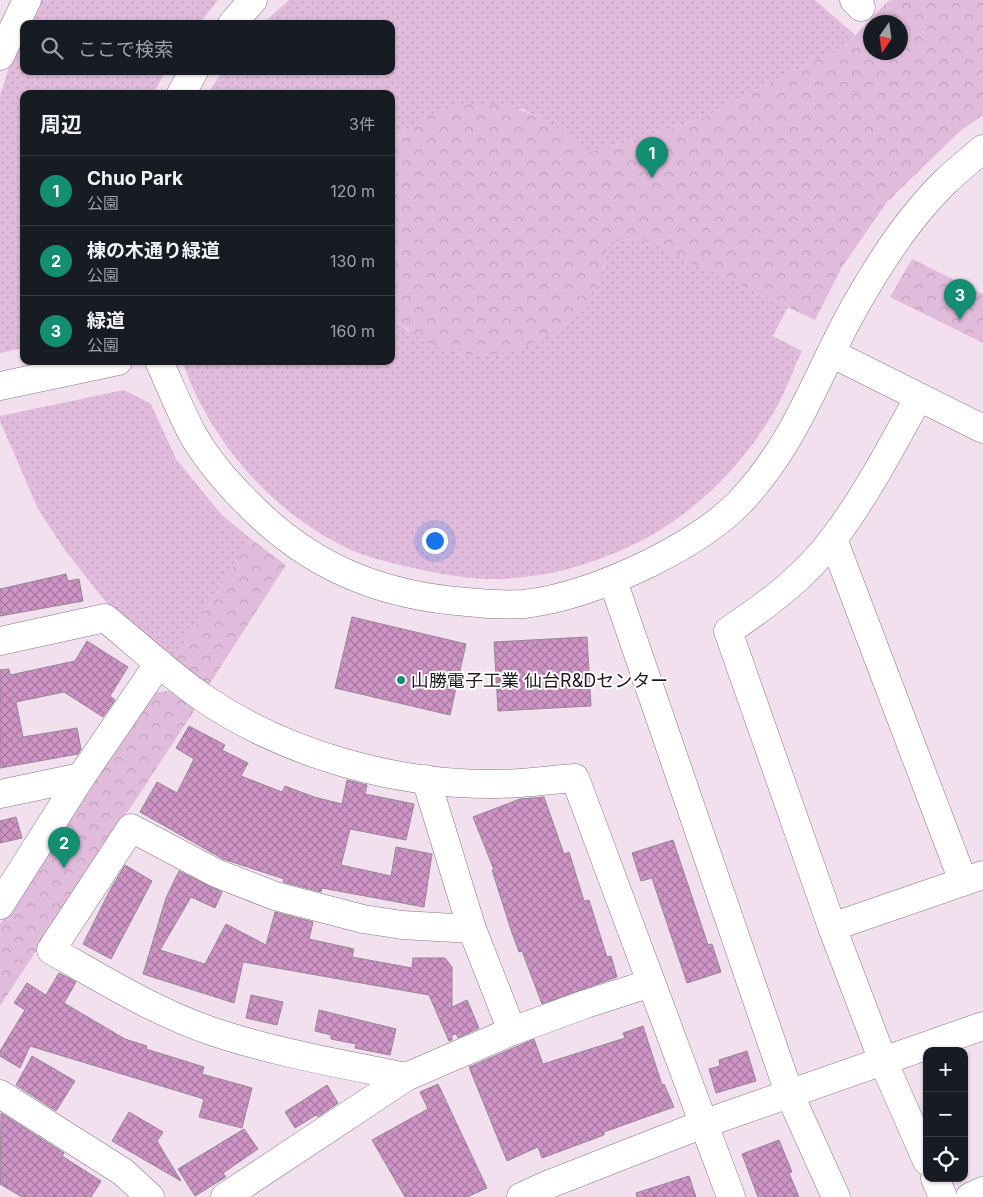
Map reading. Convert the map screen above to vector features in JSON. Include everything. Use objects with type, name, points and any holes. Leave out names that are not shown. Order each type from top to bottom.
[{"type":"street","points":[[0,56],[27,0]]},
{"type":"street","points":[[236,20],[253,0]]},
{"type":"street","points":[[183,90],[192,75]]},
{"type":"street","points":[[161,365],[193,435],[238,494],[265,520],[292,541],[321,560],[350,575],[389,589],[426,599],[480,603],[525,604],[613,581],[663,556],[707,530],[739,503],[773,463],[802,415],[831,353],[862,295],[898,238],[942,184],[983,149]]},
{"type":"street","points":[[831,353],[983,429]]},
{"type":"street","points":[[0,386],[99,365]]},
{"type":"street","points":[[919,397],[865,493],[833,539],[792,583],[755,613],[728,631],[832,927],[882,1061],[923,1152]]},
{"type":"street","points":[[832,927],[973,878],[833,539]]},
{"type":"street","points":[[613,581],[789,1093],[836,1197]]},
{"type":"street","points":[[0,641],[105,618],[202,696],[274,736],[350,764],[426,780],[496,784],[575,778],[731,1197]]},
{"type":"street","points":[[0,905],[81,777],[159,663]]},
{"type":"street","points":[[0,794],[81,777]]},
{"type":"street","points":[[426,780],[472,929],[512,1031]]},
{"type":"street","points":[[406,1077],[283,1051],[214,1032],[153,1007],[52,950],[130,828],[216,873],[275,896],[363,919],[402,925],[472,929]]},
{"type":"street","points":[[224,1197],[406,1077],[512,1031],[651,983]]},
{"type":"street","points":[[521,1197],[547,1184],[703,1124],[983,1026]]},
{"type":"street","points":[[0,1094],[123,1172],[150,1197]]},
{"type":"street","points":[[937,1182],[944,1197]]},
{"type":"street","points":[[970,1197],[983,1191]]},
{"type":"green space","points":[[41,0],[218,0],[202,20],[31,20]]},
{"type":"green space","points":[[289,0],[815,0],[855,35],[845,46],[704,117],[650,136],[584,153],[558,128],[522,109],[404,130],[395,139],[395,90],[210,90],[220,75],[395,75],[395,20],[266,20]]},
{"type":"green space","points":[[983,0],[983,115],[959,132],[887,202],[842,267],[815,320],[639,238],[609,242],[598,280],[579,310],[564,325],[546,337],[527,346],[485,355],[463,354],[442,349],[428,343],[395,318],[395,140],[407,129],[424,118],[442,110],[461,105],[500,105],[520,110],[552,124],[584,153],[650,136],[704,117],[845,46],[863,27],[863,60],[908,60],[908,15],[875,15],[888,1]]},
{"type":"green space","points":[[20,41],[20,75],[164,75],[155,90],[20,90],[20,349],[0,353],[0,96],[13,54]]},
{"type":"green space","points":[[640,238],[788,307],[773,336],[802,351],[782,397],[770,418],[751,447],[716,486],[690,509],[645,539],[595,561],[568,569],[515,578],[477,578],[404,566],[369,557],[349,549],[321,534],[294,516],[247,472],[209,419],[194,391],[184,365],[395,365],[395,319],[408,331],[603,268],[609,242]]},
{"type":"green space","points":[[912,259],[983,294],[983,343],[890,297]]},
{"type":"green space","points":[[124,390],[151,404],[176,459],[221,514],[251,539],[172,662],[109,606],[64,549],[38,509],[0,421],[0,416]]},
{"type":"green space","points":[[251,539],[286,565],[207,688],[172,662]]},
{"type":"green space","points":[[169,691],[196,708],[0,1006],[0,924],[149,693]]},
{"type":"building","points":[[66,574],[68,581],[79,579],[83,601],[0,616],[0,589]]},
{"type":"building","points":[[352,617],[466,644],[450,715],[335,688]]},
{"type":"building","points":[[587,637],[591,706],[498,711],[494,642]]},
{"type":"building","points":[[87,641],[128,667],[110,696],[115,700],[103,717],[64,692],[16,702],[23,737],[77,728],[81,749],[78,754],[0,768],[0,670],[9,669],[10,675],[75,661]]},
{"type":"building","points":[[189,726],[225,745],[222,750],[248,763],[241,776],[282,792],[285,786],[314,797],[342,804],[347,780],[367,785],[365,794],[414,804],[406,840],[350,829],[341,865],[391,876],[396,847],[432,854],[424,907],[322,888],[321,892],[283,882],[284,879],[223,859],[140,812],[157,782],[177,793],[194,759],[176,748]]},
{"type":"building","points":[[544,797],[564,854],[569,852],[584,901],[589,900],[607,957],[611,956],[617,977],[542,1004],[522,951],[519,952],[492,870],[494,870],[473,817],[520,799]]},
{"type":"building","points":[[16,817],[22,838],[0,843],[0,821]]},
{"type":"building","points":[[673,840],[708,945],[712,944],[721,972],[687,983],[652,878],[641,881],[632,853]]},
{"type":"building","points":[[125,865],[152,881],[111,959],[83,944],[110,890]]},
{"type":"building","points":[[179,871],[222,892],[215,908],[191,897],[160,950],[205,964],[226,924],[266,945],[275,912],[313,922],[309,939],[354,949],[352,957],[412,968],[413,958],[445,958],[452,967],[452,1007],[467,1000],[479,1028],[458,1038],[456,1034],[452,1035],[452,1040],[449,1041],[429,995],[243,962],[234,1003],[143,974],[166,898]]},
{"type":"building","points":[[59,973],[76,982],[64,1003],[125,1039],[147,1046],[146,1049],[204,1067],[202,1074],[252,1088],[242,1128],[199,1117],[204,1099],[30,1046],[20,1068],[0,1056],[0,1051],[25,1010],[14,1003],[27,983],[46,995]]},
{"type":"building","points":[[251,995],[283,1002],[277,1025],[246,1018]]},
{"type":"building","points":[[319,1010],[396,1029],[390,1055],[355,1048],[356,1044],[331,1039],[331,1035],[315,1031]]},
{"type":"building","points":[[643,1026],[662,1085],[664,1084],[674,1107],[604,1132],[604,1135],[542,1158],[538,1147],[507,1161],[469,1067],[534,1039],[543,1064],[625,1038],[623,1033]]},
{"type":"building","points":[[747,1051],[756,1081],[716,1093],[709,1069],[720,1066],[719,1060]]},
{"type":"building","points":[[32,1056],[75,1081],[56,1111],[16,1085]]},
{"type":"building","points":[[438,1084],[487,1188],[467,1197],[405,1197],[372,1140],[428,1109],[420,1092]]},
{"type":"building","points":[[327,1085],[338,1103],[318,1117],[316,1115],[295,1128],[285,1112]]},
{"type":"building","points":[[129,1112],[163,1132],[157,1141],[181,1181],[112,1141]]},
{"type":"building","points":[[1,1113],[64,1153],[62,1156],[101,1181],[91,1197],[22,1197],[0,1184]]},
{"type":"building","points":[[244,1129],[258,1149],[223,1173],[226,1177],[195,1196],[178,1169]]},
{"type":"building","points":[[779,1140],[792,1172],[789,1173],[799,1197],[758,1197],[742,1154]]},
{"type":"building","points":[[689,1176],[696,1197],[637,1197],[636,1193]]},
{"type":"place","name":"Chuo Park","points":[[652,178]]},
{"type":"place","name":"緑道","points":[[960,320]]},
{"type":"place","name":"山勝電子工業 仙台R&Dセンター","points":[[401,680]]},
{"type":"place","name":"棟の木通り緑道","points":[[64,868]]}]
